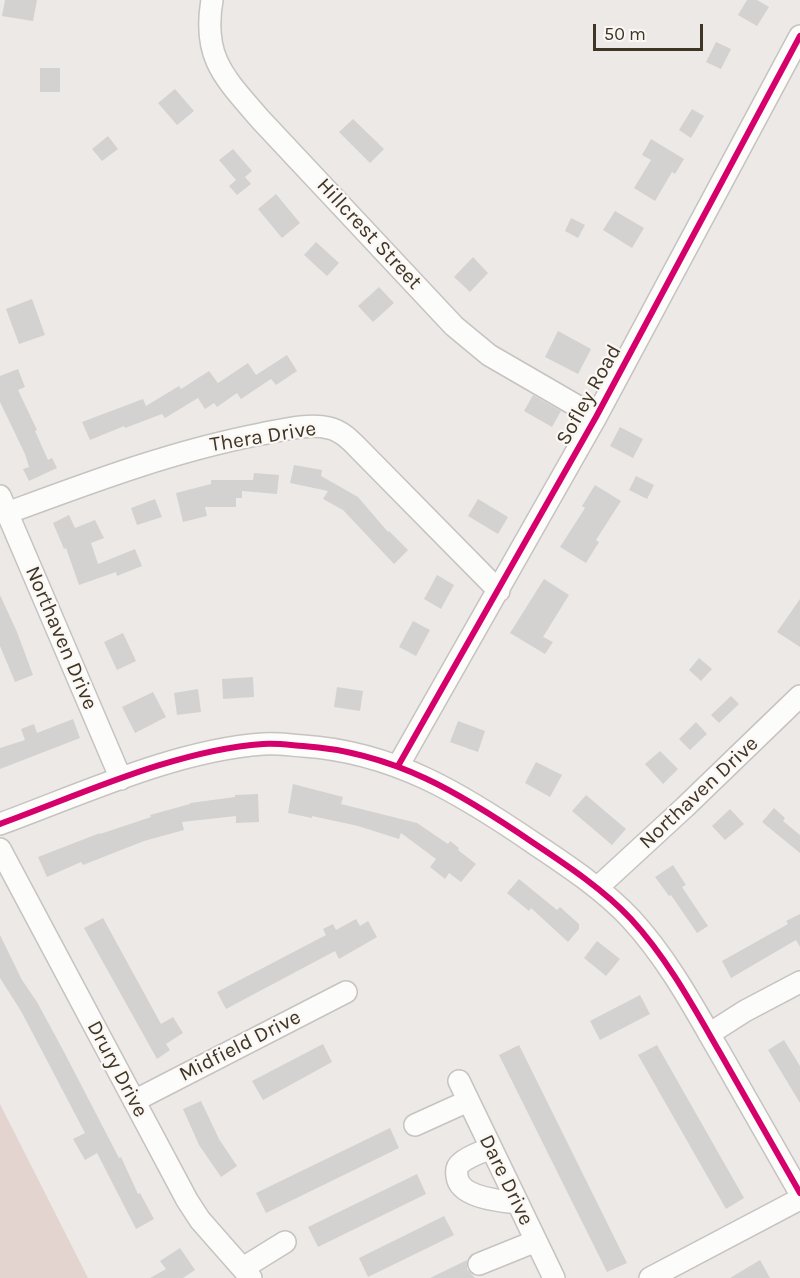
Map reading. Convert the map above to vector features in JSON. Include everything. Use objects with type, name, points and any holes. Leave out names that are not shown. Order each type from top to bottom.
[{"type":"street","name":"Hillcrest Street","points":[[212,0],[209,32],[216,64],[260,118],[454,326],[489,355],[596,417]]},
{"type":"street","name":"Sofley Road","points":[[398,766],[596,417],[800,36]]},
{"type":"street","name":"Thera Drive","points":[[4,505],[175,453],[277,431],[315,426],[329,428],[346,437],[362,452],[499,591]]},
{"type":"street","name":"Northaven Drive","points":[[4,505],[121,779]]},
{"type":"street","name":"Northaven Drive","points":[[597,888],[800,696]]},
{"type":"street","points":[[0,824],[166,763],[212,751],[266,743],[328,747],[363,754],[425,777],[500,820],[559,860],[597,888],[630,919],[646,937],[688,998],[800,1193]]},
{"type":"street","name":"Drury Drive","points":[[0,849],[187,1200],[200,1220],[247,1273]]},
{"type":"street","points":[[709,1034],[745,1011],[800,982]]},
{"type":"street","name":"Midfield Drive","points":[[134,1101],[346,992]]},
{"type":"street","name":"Dare Drive","points":[[459,1081],[554,1278]]},
{"type":"street","points":[[415,1125],[468,1101]]},
{"type":"street","points":[[491,1148],[463,1161],[456,1172],[457,1181],[477,1196],[518,1203]]},
{"type":"street","points":[[650,1278],[800,1199]]},
{"type":"street","points":[[479,1264],[536,1241]]},
{"type":"street","points":[[247,1273],[285,1242]]},
{"type":"shaded area","points":[[0,1104],[88,1278],[0,1278]]},
{"type":"building","points":[[5,0],[37,0],[33,21],[2,16]]},
{"type":"building","points":[[747,0],[757,0],[769,7],[757,26],[738,15]]},
{"type":"building","points":[[716,42],[731,49],[721,69],[706,62]]},
{"type":"building","points":[[40,68],[60,68],[60,92],[40,92]]},
{"type":"building","points":[[175,89],[194,111],[177,125],[158,103]]},
{"type":"building","points":[[692,109],[704,116],[691,138],[679,130]]},
{"type":"building","points":[[353,119],[384,149],[370,163],[339,132]]},
{"type":"building","points":[[108,136],[118,149],[102,161],[92,149]]},
{"type":"building","points":[[651,139],[684,159],[675,174],[672,172],[655,201],[634,188],[651,160],[642,155]]},
{"type":"building","points":[[233,149],[252,171],[245,177],[251,184],[237,195],[229,186],[236,180],[219,160]]},
{"type":"building","points":[[276,194],[300,223],[282,238],[258,209]]},
{"type":"building","points":[[615,211],[644,228],[632,248],[603,230]]},
{"type":"building","points":[[571,218],[585,225],[578,238],[565,231]]},
{"type":"building","points":[[316,242],[339,263],[327,276],[304,255]]},
{"type":"building","points":[[473,257],[488,273],[470,292],[454,277]]},
{"type":"building","points":[[379,287],[394,303],[373,322],[358,306]]},
{"type":"building","points":[[32,299],[45,335],[19,344],[6,309]]},
{"type":"building","points":[[558,331],[591,349],[578,374],[545,357]]},
{"type":"building","points":[[287,355],[297,371],[276,385],[271,379],[241,399],[237,393],[217,407],[214,403],[205,409],[198,398],[165,418],[162,414],[90,440],[82,422],[143,399],[146,406],[179,386],[181,389],[209,371],[218,383],[248,363],[256,375]]},
{"type":"building","points":[[18,369],[25,387],[18,390],[48,460],[52,458],[57,468],[29,481],[23,469],[29,467],[25,454],[0,402],[0,376]]},
{"type":"building","points":[[533,395],[561,411],[552,427],[524,411]]},
{"type":"building","points":[[620,427],[643,439],[633,458],[610,446]]},
{"type":"building","points":[[294,465],[322,470],[321,476],[358,497],[388,532],[408,550],[394,564],[343,510],[323,499],[328,491],[290,483]]},
{"type":"building","points":[[254,473],[279,475],[277,494],[242,491],[242,498],[236,498],[236,507],[205,507],[207,516],[183,522],[176,493],[211,484],[211,480],[253,480]]},
{"type":"building","points":[[636,476],[654,485],[647,499],[629,490]]},
{"type":"building","points":[[595,485],[621,501],[596,540],[599,542],[586,563],[560,547],[585,508],[582,506]]},
{"type":"building","points":[[155,499],[162,517],[137,525],[131,508]]},
{"type":"building","points":[[478,499],[508,517],[498,534],[468,516]]},
{"type":"building","points":[[69,515],[75,528],[95,520],[104,538],[91,543],[98,564],[135,549],[142,566],[117,576],[116,572],[79,585],[66,548],[64,549],[53,523]]},
{"type":"building","points":[[437,575],[454,585],[441,609],[424,599]]},
{"type":"building","points":[[544,579],[569,595],[543,637],[553,642],[545,654],[510,633]]},
{"type":"building","points":[[0,595],[33,675],[15,682],[0,646]]},
{"type":"building","points":[[800,599],[800,647],[777,632]]},
{"type":"building","points":[[413,621],[430,630],[416,656],[399,647]]},
{"type":"building","points":[[123,633],[136,661],[117,670],[104,642]]},
{"type":"building","points":[[699,658],[712,669],[701,681],[689,670]]},
{"type":"building","points":[[253,677],[254,697],[223,699],[222,679]]},
{"type":"building","points":[[337,687],[363,691],[360,711],[334,707]]},
{"type":"building","points":[[198,689],[201,712],[177,715],[174,693]]},
{"type":"building","points":[[153,692],[166,717],[135,733],[122,707]]},
{"type":"building","points":[[731,696],[739,704],[719,723],[711,715]]},
{"type":"building","points":[[73,719],[80,738],[0,769],[0,748],[25,740],[21,729],[34,724],[37,733]]},
{"type":"building","points":[[458,721],[485,731],[478,752],[450,742]]},
{"type":"building","points":[[696,722],[707,734],[690,750],[679,739]]},
{"type":"building","points":[[660,751],[678,769],[663,784],[645,764]]},
{"type":"building","points":[[536,762],[562,775],[550,797],[525,783]]},
{"type":"building","points":[[293,784],[343,797],[341,804],[417,823],[448,844],[450,841],[476,864],[461,882],[449,873],[445,879],[430,867],[436,859],[401,833],[399,839],[358,826],[288,813]]},
{"type":"building","points":[[258,794],[259,822],[236,823],[236,816],[182,822],[184,830],[144,841],[83,865],[81,862],[47,877],[38,857],[100,833],[151,817],[150,815],[190,803],[235,797],[235,795]]},
{"type":"building","points":[[586,795],[626,829],[612,845],[572,811]]},
{"type":"building","points":[[774,808],[785,818],[783,821],[800,835],[800,853],[762,822]]},
{"type":"building","points":[[730,809],[744,824],[725,840],[712,826]]},
{"type":"building","points":[[673,865],[686,885],[682,887],[708,926],[697,933],[671,895],[669,896],[655,877]]},
{"type":"building","points":[[519,879],[557,910],[560,907],[579,924],[579,929],[568,942],[531,908],[529,911],[507,893]]},
{"type":"building","points":[[800,914],[800,947],[796,940],[731,978],[722,961],[788,924],[786,921]]},
{"type":"building","points":[[103,918],[161,1024],[173,1017],[183,1033],[166,1044],[170,1050],[157,1059],[84,928]]},
{"type":"building","points":[[356,919],[360,926],[368,921],[377,937],[339,959],[335,951],[226,1009],[217,992],[326,935],[323,929],[333,924],[336,930]]},
{"type":"building","points":[[0,935],[119,1158],[121,1157],[138,1194],[140,1193],[154,1219],[136,1229],[97,1153],[85,1160],[73,1139],[85,1133],[21,1011],[0,978]]},
{"type":"building","points":[[597,941],[620,959],[606,976],[584,958]]},
{"type":"building","points":[[640,995],[650,1014],[600,1040],[590,1021]]},
{"type":"building","points":[[784,1040],[800,1066],[800,1103],[768,1050]]},
{"type":"building","points":[[323,1044],[332,1062],[263,1100],[252,1081]]},
{"type":"building","points":[[519,1045],[627,1263],[607,1272],[499,1055]]},
{"type":"building","points":[[657,1045],[744,1198],[726,1209],[638,1055]]},
{"type":"building","points":[[201,1101],[219,1139],[237,1166],[221,1177],[199,1145],[183,1109]]},
{"type":"building","points":[[390,1128],[399,1148],[266,1213],[256,1193]]},
{"type":"building","points":[[417,1174],[426,1194],[318,1247],[308,1227]]},
{"type":"building","points":[[444,1216],[454,1235],[368,1277],[359,1258]]},
{"type":"building","points":[[180,1248],[195,1270],[183,1278],[150,1278],[166,1269],[160,1261]]},
{"type":"building","points":[[467,1260],[467,1269],[475,1278],[430,1278]]},
{"type":"building","points":[[760,1260],[770,1278],[730,1278]]},
{"type":"cycle path","points":[[398,766],[596,417],[800,36]]},
{"type":"cycle path","points":[[0,824],[163,764],[230,748],[263,744],[336,750],[397,766],[426,778],[481,808],[560,861],[597,888],[631,919],[679,983],[800,1193]]}]
